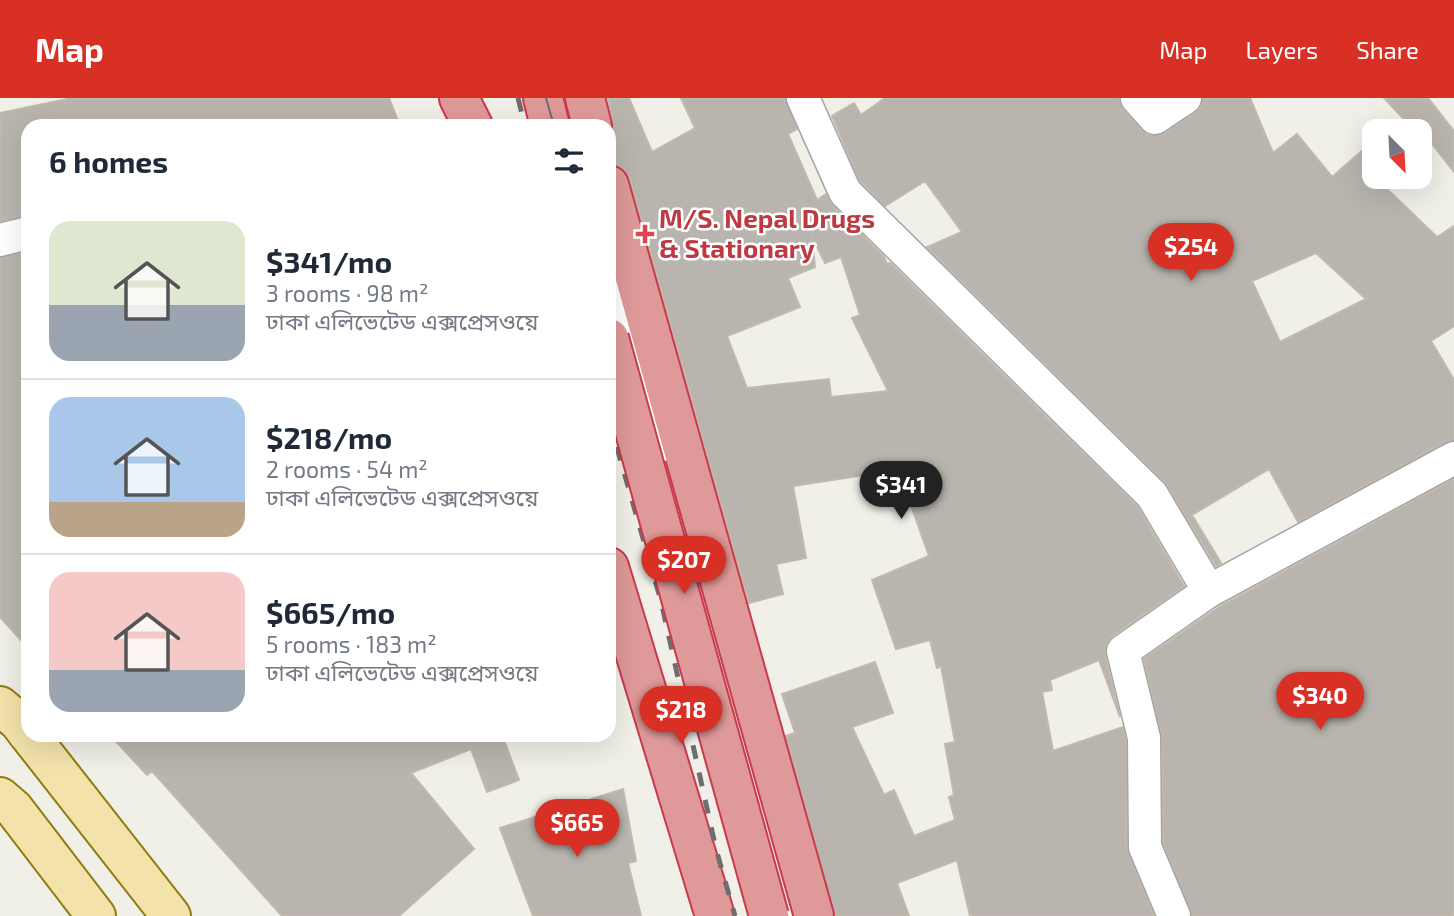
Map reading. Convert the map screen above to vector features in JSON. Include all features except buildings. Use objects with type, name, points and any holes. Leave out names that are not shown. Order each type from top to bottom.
[{"type":"highway","points":[[460,98],[470,119]]},
{"type":"highway","points":[[542,98],[548,119]]},
{"type":"highway","points":[[584,98],[590,119]]},
{"type":"highway","points":[[616,210],[814,916]]},
{"type":"highway","points":[[616,363],[769,916]]},
{"type":"highway","points":[[616,590],[715,916]]},
{"type":"main road","points":[[0,706],[21,725]]},
{"type":"main road","points":[[34,742],[171,916]]},
{"type":"main road","points":[[0,797],[14,809],[96,916]]},
{"type":"street","points":[[466,98],[471,119]]},
{"type":"street","points":[[568,98],[573,119]]},
{"type":"street","points":[[803,98],[845,192],[1152,495],[1209,590]]},
{"type":"street","points":[[1137,98],[1155,118],[1185,98]]},
{"type":"street","points":[[0,240],[21,235]]},
{"type":"street","points":[[616,294],[730,654],[797,916]]},
{"type":"street","points":[[1174,916],[1145,847],[1144,738],[1124,650],[1209,590],[1454,458]]},
{"type":"street","points":[[616,615],[704,916]]},
{"type":"tram line","points":[[546,98],[552,119]]},
{"type":"tram line","points":[[616,338],[690,594],[745,841],[767,916]]},
{"type":"railway","points":[[518,98],[523,119]]},
{"type":"railway","points":[[616,444],[661,601],[716,849],[735,916]]},
{"type":"place","name":"M/S. Nepal Drugs & Stationary","points":[[645,234]]}]
